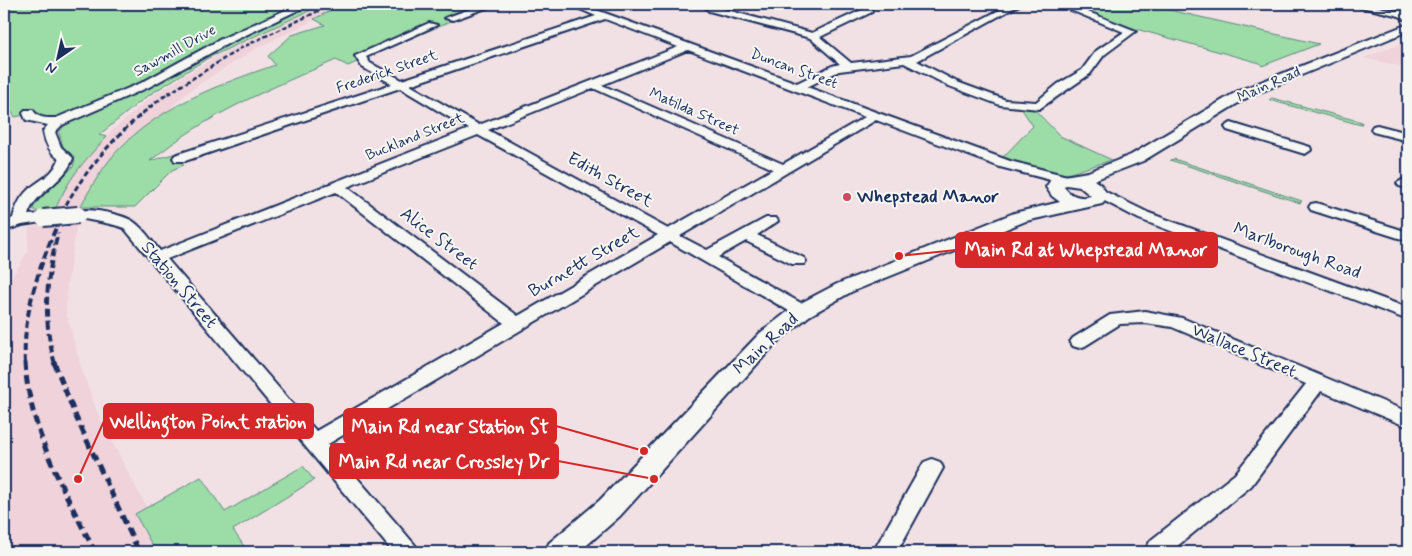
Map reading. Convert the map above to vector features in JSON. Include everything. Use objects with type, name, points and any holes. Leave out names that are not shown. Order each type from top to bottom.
[{"type":"main road","name":"Main Road","points":[[1020,217],[1062,185],[1092,176],[1137,158],[1243,94],[1408,27]]},
{"type":"main road","name":"Main Road","points":[[559,552],[610,508],[768,338],[802,311],[844,288],[1020,217],[1093,197],[1137,158]]},
{"type":"main road","points":[[1062,185],[1068,199],[1093,197]]},
{"type":"main road","name":"Main Road","points":[[578,552],[610,508]]},
{"type":"street","name":"Sawmill Drive","points":[[58,122],[78,112],[137,89],[225,41],[306,4]]},
{"type":"street","points":[[450,18],[492,4]]},
{"type":"street","name":"Duncan Street","points":[[572,4],[1062,185]]},
{"type":"street","points":[[714,4],[710,7],[712,9],[792,32],[813,36],[848,66]]},
{"type":"street","points":[[798,87],[836,68],[906,60],[1017,4]]},
{"type":"street","points":[[906,60],[952,84],[1004,103],[1017,106],[1039,105],[1062,86],[1086,72],[1100,53],[1131,31],[1060,4]]},
{"type":"street","points":[[1353,4],[1405,14]]},
{"type":"street","points":[[813,36],[869,10]]},
{"type":"street","name":"Frederick Street","points":[[180,158],[605,16]]},
{"type":"street","name":"Edith Street","points":[[432,25],[365,52],[360,56],[366,65],[708,256],[802,311]]},
{"type":"street","name":"Buckland Street","points":[[156,258],[687,47]]},
{"type":"street","name":"Matilda Street","points":[[592,84],[783,169]]},
{"type":"street","points":[[29,113],[30,117],[39,121],[58,122]]},
{"type":"street","name":"Burnett Street","points":[[314,442],[875,116]]},
{"type":"street","points":[[19,221],[26,201],[58,175],[64,167],[66,158],[57,152],[49,131],[58,122]]},
{"type":"street","points":[[1231,127],[1305,150]]},
{"type":"street","points":[[1377,129],[1408,137]]},
{"type":"street","name":"Alice Street","points":[[337,186],[517,324]]},
{"type":"street","name":"Marlborough Road","points":[[1093,197],[1408,314]]},
{"type":"street","points":[[1316,207],[1408,238]]},
{"type":"street","name":"Station Street","points":[[4,227],[19,221],[78,215],[97,215],[119,219],[129,225],[407,552]]},
{"type":"street","points":[[708,256],[771,221]]},
{"type":"street","points":[[746,235],[798,261]]},
{"type":"street","name":"Wallace Street","points":[[1079,342],[1116,319],[1145,317],[1168,320],[1408,420]]},
{"type":"street","points":[[1156,552],[1159,547],[1243,480],[1318,382]]},
{"type":"street","points":[[885,552],[932,468]]},
{"type":"shaded area","points":[[328,4],[347,4],[259,47],[199,84],[181,98],[123,153],[81,210],[54,212],[67,183],[85,160],[108,134],[152,96],[216,56]]},
{"type":"shaded area","points":[[1408,41],[1408,68],[1364,58]]},
{"type":"shaded area","points":[[77,221],[67,287],[66,312],[83,374],[100,419],[147,508],[135,514],[156,552],[4,552],[4,303],[11,279],[28,251],[29,227]]},
{"type":"green space","points":[[4,4],[324,4],[208,58],[146,97],[99,135],[107,137],[76,172],[54,212],[45,213],[35,211],[33,206],[73,167],[75,159],[64,150],[59,132],[72,118],[42,117],[34,113],[15,117],[9,109],[4,109]]},
{"type":"green space","points":[[343,4],[499,4],[472,12],[348,66],[336,60],[263,92],[216,116],[150,161],[173,154],[184,165],[172,170],[135,207],[80,207],[109,161],[137,132],[193,97],[275,65],[268,56],[292,35],[325,25],[314,19]]},
{"type":"green space","points":[[1067,4],[1143,4],[1319,44],[1262,66],[1260,63],[1136,29]]},
{"type":"green space","points":[[1272,98],[1362,122],[1361,125],[1269,100]]},
{"type":"green space","points":[[1021,108],[1033,108],[1060,136],[1112,160],[1064,175],[1001,159],[1033,126]]},
{"type":"green space","points":[[1174,159],[1302,201],[1300,203],[1170,160]]},
{"type":"green space","points":[[303,466],[314,480],[233,530],[248,552],[156,552],[135,514],[201,477],[225,512]]},
{"type":"railway","points":[[168,94],[241,48],[333,4]]},
{"type":"railway","points":[[62,212],[83,178],[109,146],[138,117],[170,92]]},
{"type":"railway","points":[[25,362],[25,344],[30,304],[41,266],[63,211]]},
{"type":"railway","points":[[55,364],[48,330],[47,298],[48,282],[58,233]]},
{"type":"railway","points":[[25,362],[33,412],[41,437],[61,484],[95,552]]},
{"type":"railway","points":[[54,362],[76,417],[139,552]]},
{"type":"place","name":"Whepstead Manor","points":[[847,197]]},
{"type":"place","name":"Main Rd at Whepstead Manor","points":[[899,256]]},
{"type":"place","name":"Main Rd near Station St","points":[[644,451]]},
{"type":"place","name":"Wellington Point station","points":[[78,479]]},
{"type":"place","name":"Main Rd near Crossley Dr","points":[[654,479]]}]
